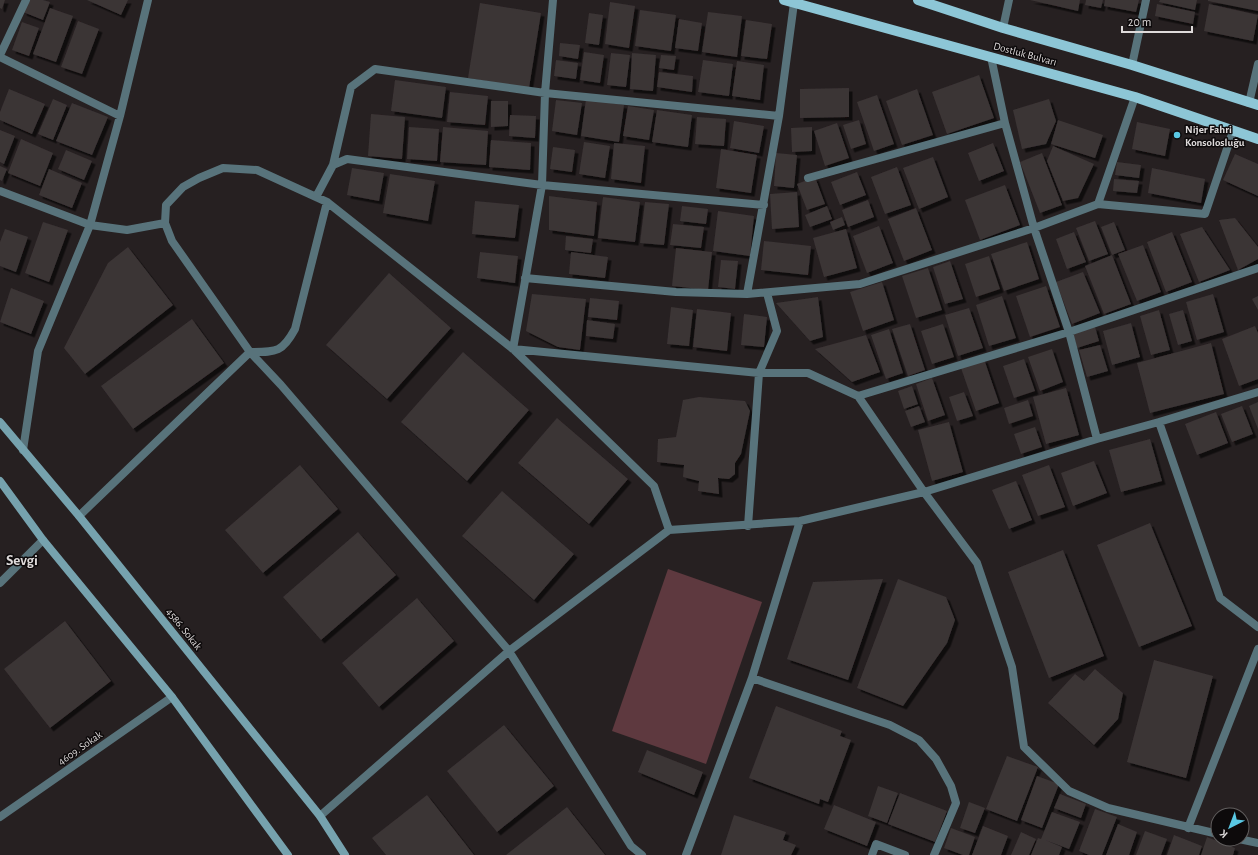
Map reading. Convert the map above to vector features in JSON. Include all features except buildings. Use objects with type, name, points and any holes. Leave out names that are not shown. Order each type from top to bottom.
[{"type":"main road","name":"Dostluk Bulvarı","points":[[918,0],[1003,28],[1132,65],[1254,104]]},
{"type":"main road","name":"Dostluk Bulvarı","points":[[789,2],[1135,97],[1258,139]]},
{"type":"main road","name":"4586. Sokak","points":[[0,422],[79,516],[320,816],[345,855]]},
{"type":"main road","points":[[0,481],[43,540],[172,697],[288,855]]},
{"type":"street","points":[[26,0],[0,56],[120,116]]},
{"type":"street","points":[[23,450],[38,351],[90,225],[120,116],[148,0]]},
{"type":"street","points":[[513,349],[542,185],[545,93],[553,0]]},
{"type":"street","points":[[1003,28],[1009,0]]},
{"type":"street","points":[[1132,65],[1146,0]]},
{"type":"street","points":[[747,294],[779,116],[789,2]]},
{"type":"street","points":[[991,57],[1005,123],[1034,228],[1069,332],[1097,439]]},
{"type":"street","points":[[1254,104],[1258,64]]},
{"type":"street","points":[[316,197],[333,165],[351,87],[375,69],[545,93],[779,116]]},
{"type":"street","points":[[1098,204],[1135,97]]},
{"type":"street","points":[[808,178],[1005,123]]},
{"type":"street","points":[[525,278],[676,292],[747,294],[767,293],[860,284],[1034,228],[1098,204],[1205,214],[1233,131]]},
{"type":"street","points":[[333,165],[348,159],[542,185],[764,205]]},
{"type":"street","points":[[642,855],[631,846],[509,651],[286,391],[250,352],[172,241],[165,223],[166,205],[182,187],[224,168],[257,170],[327,202],[513,349],[654,486],[669,530]]},
{"type":"street","points":[[0,191],[90,225],[127,230],[165,223]]},
{"type":"street","points":[[79,516],[250,352],[274,352],[287,344],[295,329],[327,202]]},
{"type":"street","points":[[858,396],[1069,332],[1258,268]]},
{"type":"street","points":[[748,526],[760,373],[777,331],[767,293]]},
{"type":"street","points":[[513,349],[760,373],[808,373],[858,396],[924,492],[977,563],[1012,667],[1024,747],[1069,791],[1108,808],[1210,832]]},
{"type":"street","points":[[320,816],[509,651],[669,530],[800,522],[924,492],[1258,392]]},
{"type":"street","points":[[1159,422],[1220,598],[1258,627]]},
{"type":"street","points":[[686,855],[752,678],[800,522]]},
{"type":"street","points":[[0,583],[43,540]]},
{"type":"street","points":[[1188,828],[1258,650]]},
{"type":"street","points":[[752,678],[890,725],[919,740],[936,759],[951,786],[956,803],[934,855]]},
{"type":"street","name":"4609. Sokak","points":[[0,817],[172,697]]},
{"type":"street","points":[[872,855],[876,844],[905,855]]},
{"type":"shaded area","points":[[668,569],[762,602],[706,764],[612,731]]},
{"type":"place","name":"Nijer Fahri Konsolosluğu","points":[[1177,135]]},
{"type":"district","name":"Sevgi","points":[[22,560]]}]
